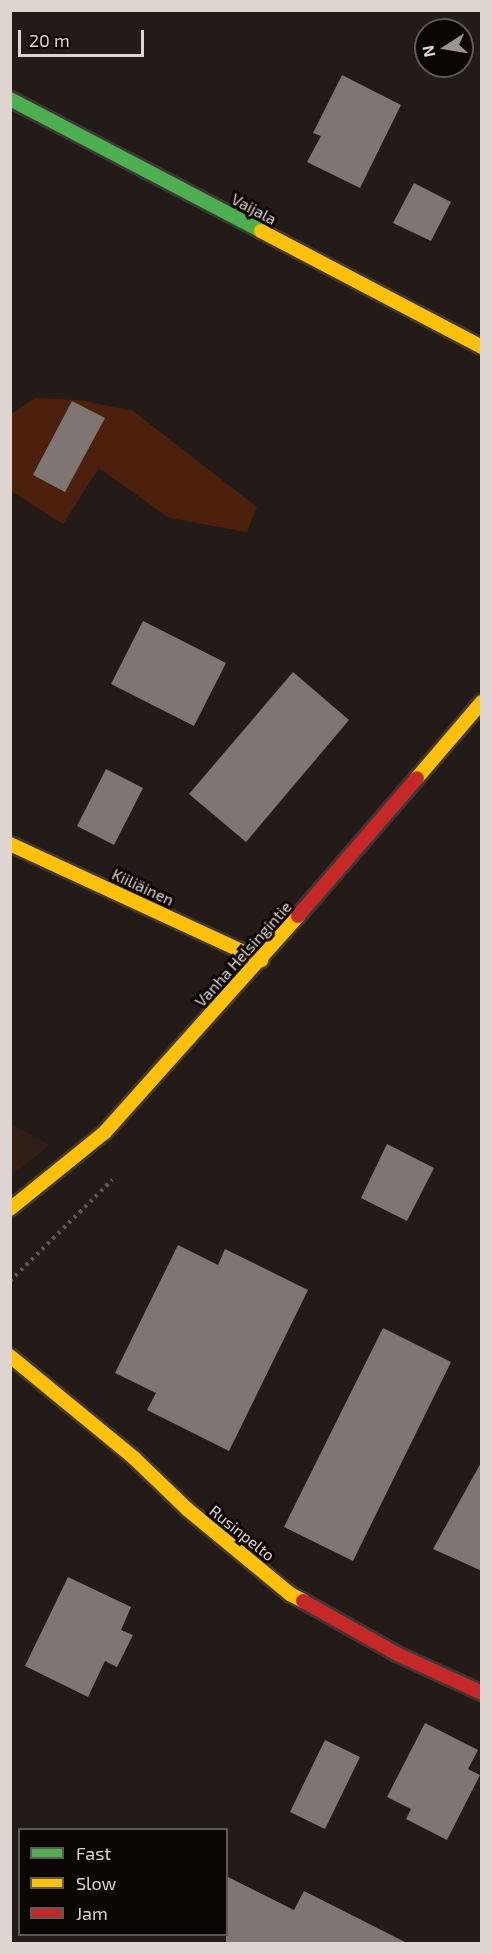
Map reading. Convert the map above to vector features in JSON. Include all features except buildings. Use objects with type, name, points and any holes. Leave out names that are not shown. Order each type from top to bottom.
[{"type":"street","name":"Vaijala","points":[[10,99],[482,347]]},
{"type":"street","name":"Vanha Helsingintie","points":[[10,1209],[105,1132],[261,960],[482,702]]},
{"type":"street","name":"Kiiliäinen","points":[[10,844],[261,960]]},
{"type":"street","name":"Rusinpelto","points":[[10,1356],[134,1458],[187,1509],[290,1594],[397,1654],[482,1694]]},
{"type":"shaded area","points":[[35,398],[79,400],[133,411],[257,507],[247,532],[169,518],[99,468],[63,524],[11,491],[10,415]]},
{"type":"shaded area","points":[[11,1124],[50,1145],[11,1176]]},
{"type":"traffic: fast","points":[[10,99],[261,231]]},
{"type":"traffic: slow","points":[[261,231],[482,347]]},
{"type":"traffic: slow","points":[[417,778],[482,702]]},
{"type":"traffic: slow","points":[[10,844],[261,960]]},
{"type":"traffic: slow","points":[[10,1209],[105,1132],[298,916]]},
{"type":"traffic: slow","points":[[10,1356],[134,1458],[187,1509],[290,1594],[303,1601]]},
{"type":"traffic: jam","points":[[298,916],[417,778]]},
{"type":"traffic: jam","points":[[303,1601],[397,1654],[482,1693]]}]
